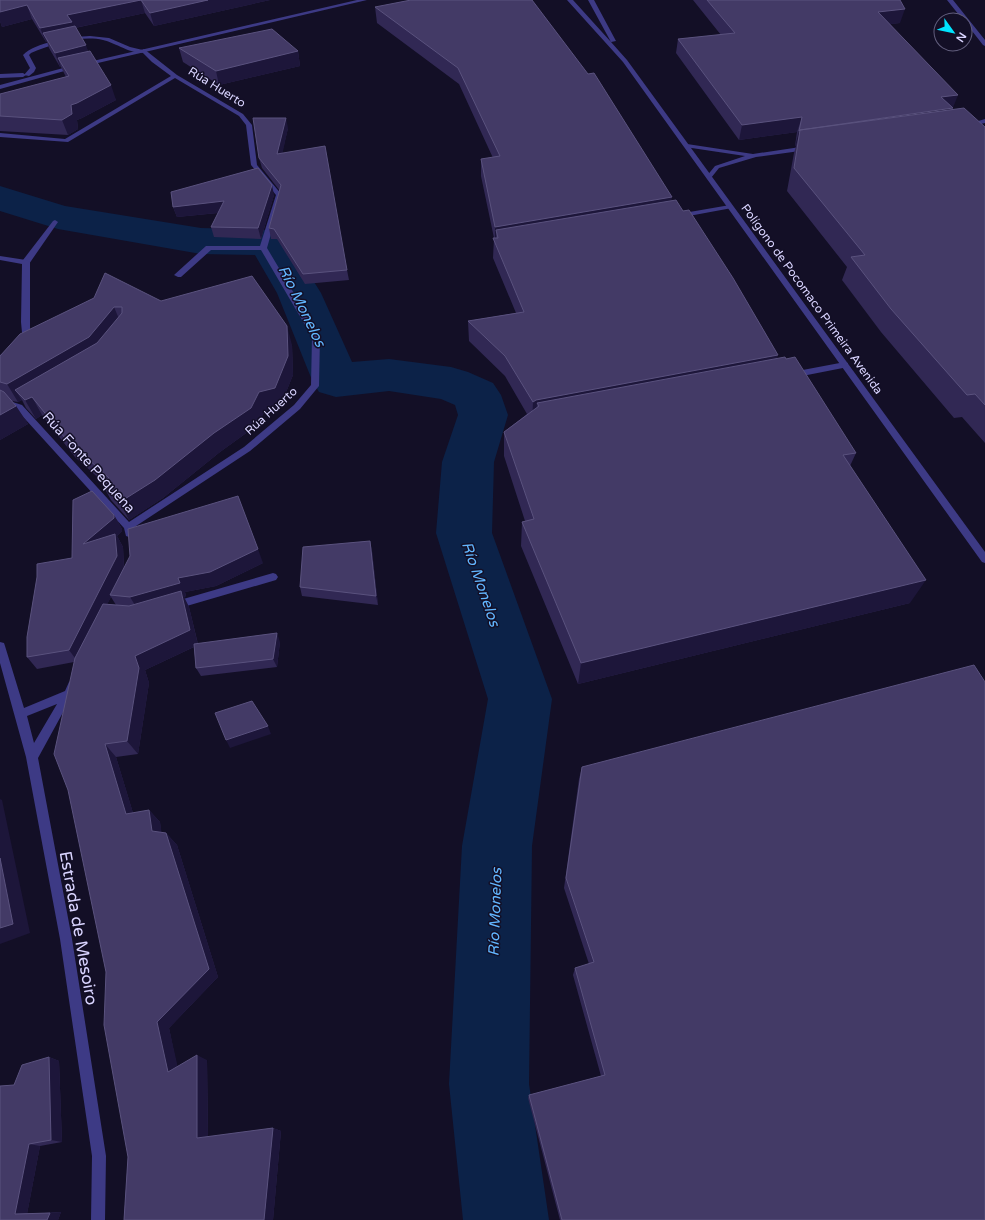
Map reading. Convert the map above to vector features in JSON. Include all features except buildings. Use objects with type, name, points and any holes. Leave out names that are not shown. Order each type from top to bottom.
[{"type":"street","points":[[0,87],[67,69],[364,0]]},
{"type":"street","name":"Polígono de Pocomaco Primeira Avenida","points":[[570,0],[620,54],[985,559]]},
{"type":"street","name":"Polígono de Pocomaco Primeira Avenida","points":[[591,0],[620,54]]},
{"type":"street","points":[[950,0],[985,44]]},
{"type":"street","points":[[27,75],[33,68],[26,55],[29,52],[66,40],[97,37],[106,38],[131,50],[144,51]]},
{"type":"street","name":"Rúa Huerto","points":[[128,527],[247,449],[297,407],[315,386],[316,336],[263,248],[279,195],[254,166],[249,126],[241,115],[175,76],[144,51]]},
{"type":"street","points":[[0,76],[27,75],[67,69]]},
{"type":"street","name":"Rúa Huerto","points":[[0,135],[66,140],[175,76]]},
{"type":"street","points":[[959,126],[985,121]]},
{"type":"street","points":[[687,146],[755,155]]},
{"type":"street","points":[[709,177],[717,167],[755,155],[818,146]]},
{"type":"street","points":[[668,218],[730,207]]},
{"type":"street","points":[[27,350],[25,322],[26,262],[55,222]]},
{"type":"street","points":[[178,275],[209,248],[263,248]]},
{"type":"street","points":[[0,258],[26,262]]},
{"type":"street","points":[[783,377],[845,366]]},
{"type":"street","name":"Rúa Fonte Pequena","points":[[0,401],[22,405],[128,527],[129,541]]},
{"type":"street","points":[[160,609],[273,577]]},
{"type":"street","name":"Estrada de Mesoiro","points":[[0,646],[21,714],[32,757],[66,939],[99,1156],[98,1220]]},
{"type":"street","points":[[32,757],[79,674]]},
{"type":"street","points":[[21,714],[69,694]]},
{"type":"waterway","name":"Río Monelos","points":[[0,198],[58,217],[201,241],[269,243],[299,293],[336,380],[389,375],[451,384],[476,395],[483,415],[468,462],[464,533],[520,699],[497,846],[489,1084],[506,1220]]}]
